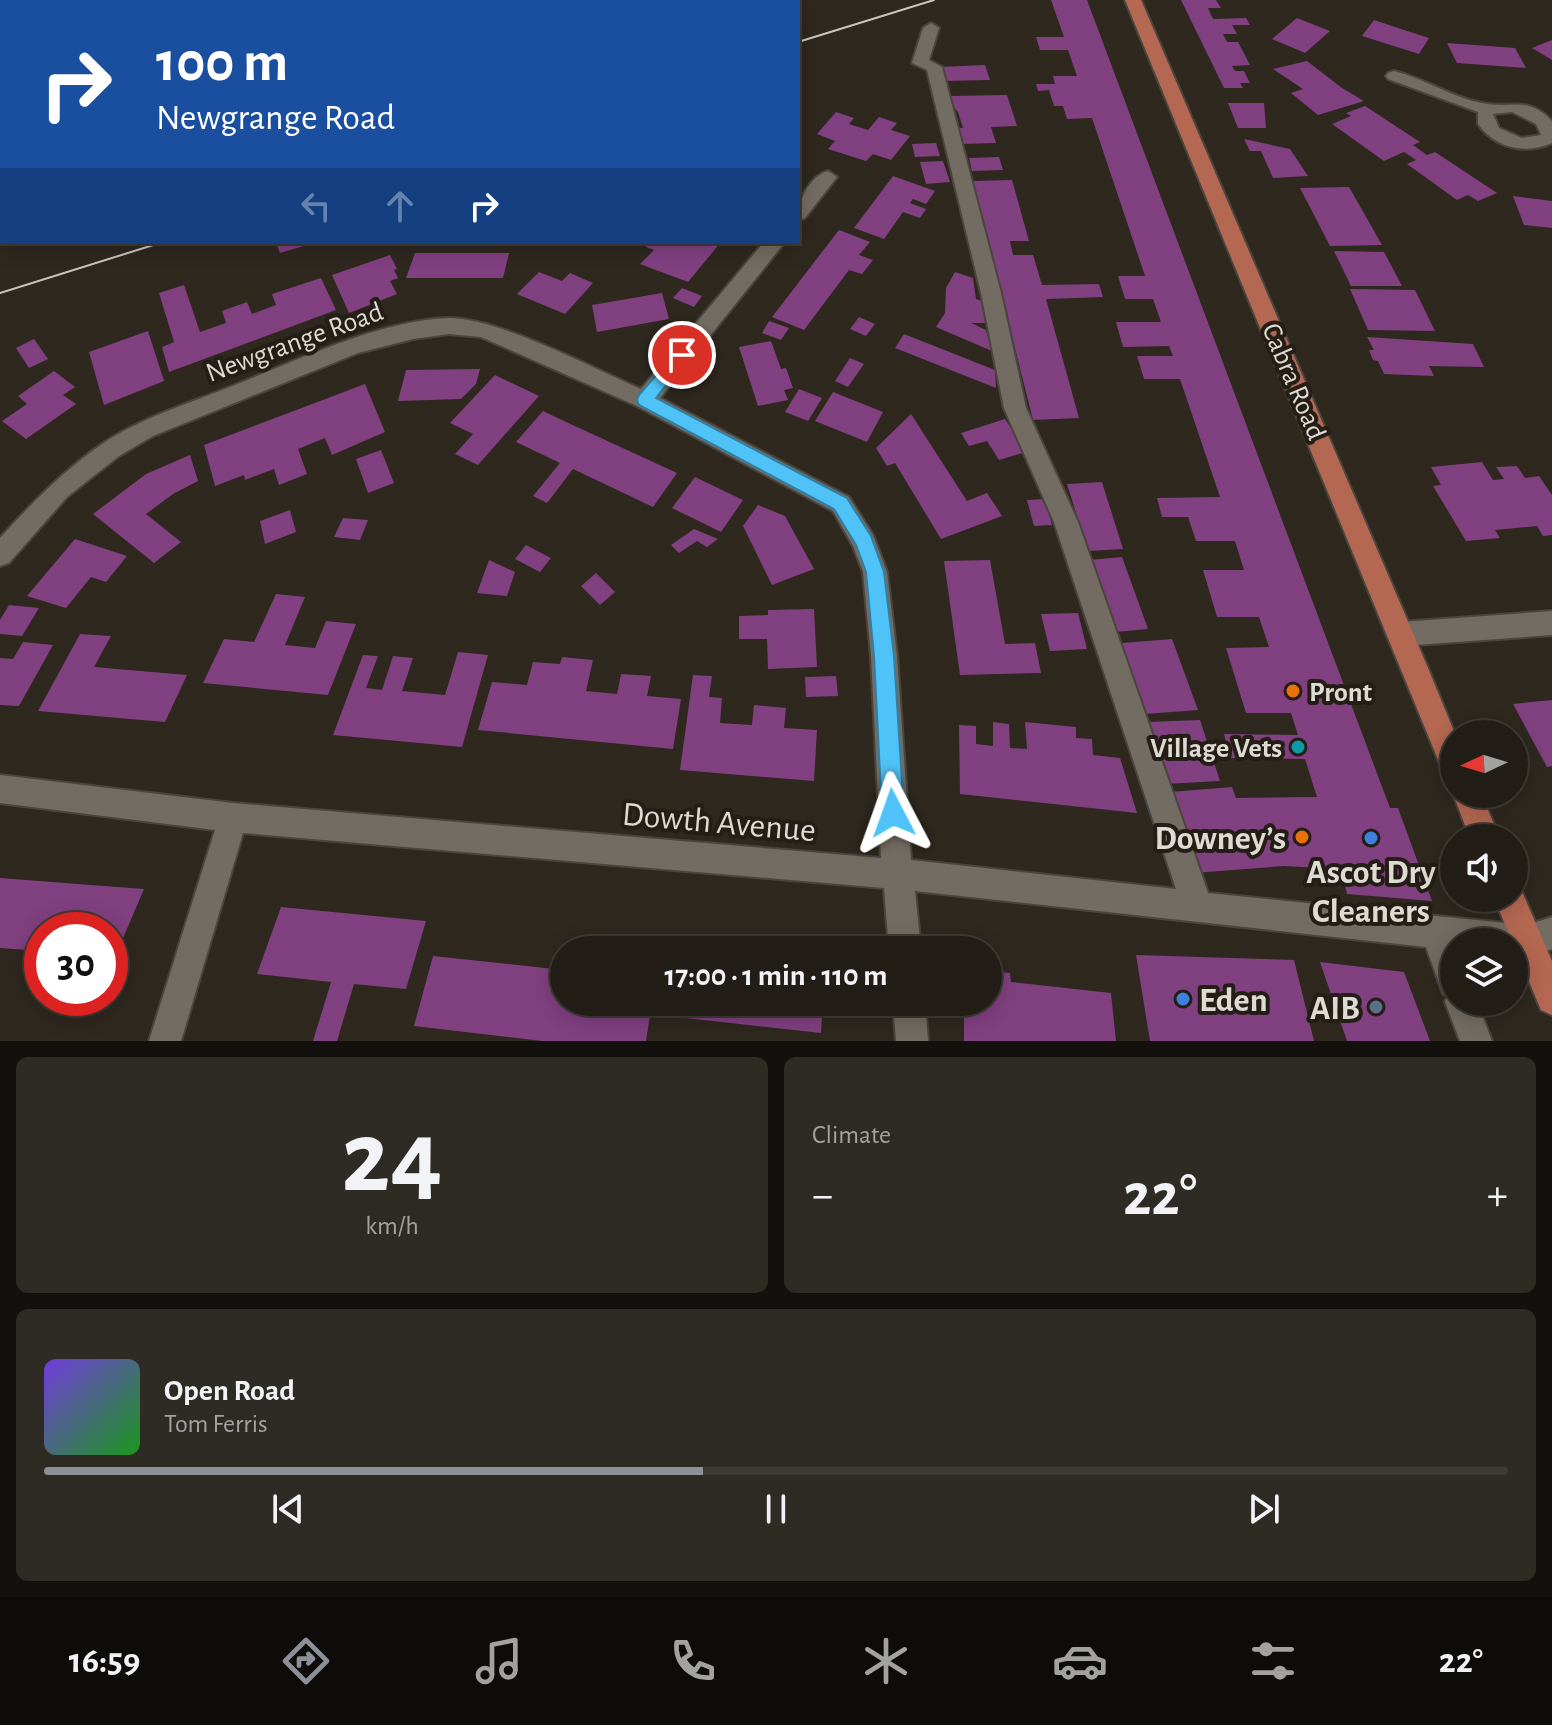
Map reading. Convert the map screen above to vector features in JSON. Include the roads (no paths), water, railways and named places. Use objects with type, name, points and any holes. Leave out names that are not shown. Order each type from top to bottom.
[{"type":"main road","name":"Cabra Road","points":[[1133,0],[1440,730]]},
{"type":"main road","points":[[1520,912],[1540,937],[1552,999]]},
{"type":"street","points":[[931,28],[920,63],[934,67],[991,293],[1015,408],[1066,522],[1197,905]]},
{"type":"street","points":[[1394,76],[1488,110],[1512,107],[1533,114],[1548,125],[1550,137],[1537,144],[1505,138],[1488,127],[1484,115],[1488,110]]},
{"type":"street","points":[[1533,114],[1552,106]]},
{"type":"street","points":[[800,212],[828,177]]},
{"type":"street","points":[[645,400],[773,244]]},
{"type":"street","name":"Newgrange Road","points":[[0,555],[59,490],[111,450],[145,430],[353,347],[413,331],[449,326],[484,330],[645,400],[841,504],[864,542],[875,572],[904,936]]},
{"type":"street","points":[[1401,634],[1552,623]]},
{"type":"street","name":"Dowth Avenue","points":[[0,789],[233,818],[899,874],[1436,933],[1540,937]]},
{"type":"street","points":[[165,1041],[233,818]]},
{"type":"street","points":[[1436,933],[1440,944]]},
{"type":"street","points":[[910,1016],[912,1041]]},
{"type":"street","points":[[1466,1016],[1476,1041]]},
{"type":"tram line","points":[[800,41],[934,0]]},
{"type":"tram line","points":[[0,293],[157,244]]},
{"type":"place","name":"Pront","points":[[1293,691]]},
{"type":"place","name":"Village Vets","points":[[1298,747]]},
{"type":"place","name":"Downey’s","points":[[1302,837]]},
{"type":"place","name":"Ascot Dry Cleaners","points":[[1371,838]]},
{"type":"place","name":"Eden","points":[[1183,999]]},
{"type":"place","name":"AIB","points":[[1376,1007]]}]
